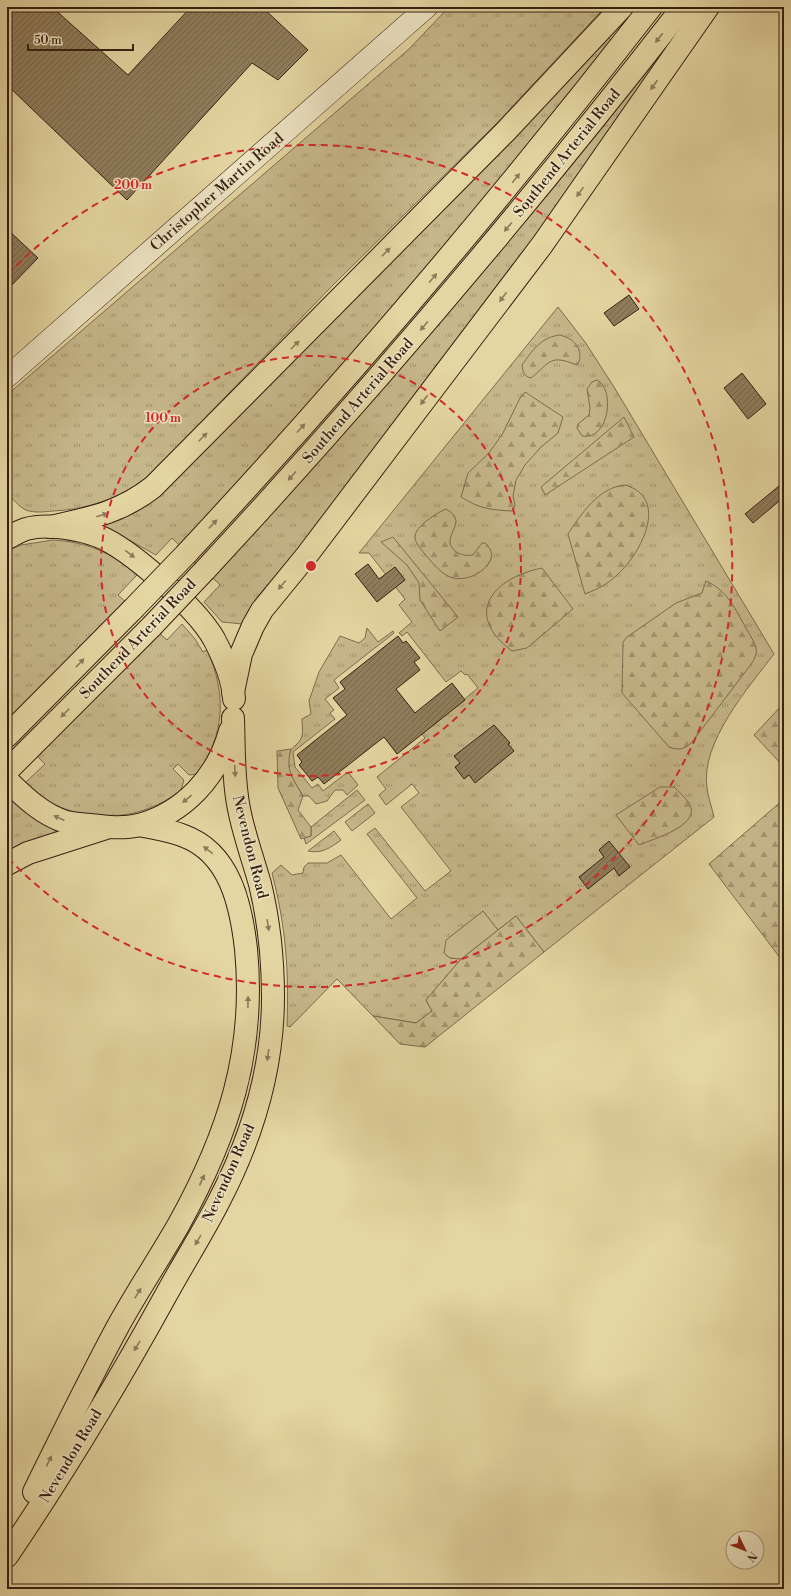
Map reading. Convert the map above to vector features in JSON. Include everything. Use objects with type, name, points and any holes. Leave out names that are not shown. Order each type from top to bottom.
[{"type":"main road","points":[[50,527],[111,512],[138,498],[153,487],[506,131],[622,7]]},
{"type":"main road","name":"Southend Arterial Road","points":[[10,734],[187,553],[288,443],[401,315],[547,140],[651,7]]},
{"type":"main road","name":"Southend Arterial Road","points":[[7,771],[152,626],[317,448],[457,288],[583,134],[683,7]]},
{"type":"main road","points":[[7,864],[28,853],[109,828],[139,825],[169,813],[191,797],[202,785],[218,762],[228,738],[233,718],[234,692],[241,654],[253,626],[262,610],[307,555],[542,245],[708,7]]},
{"type":"main road","points":[[7,538],[17,526],[50,527],[88,533],[112,542],[134,557],[208,630],[223,661],[234,692]]},
{"type":"main road","name":"Nevendon Road","points":[[7,1556],[34,1517],[108,1395],[204,1230],[240,1156],[260,1095],[268,1056],[272,1018],[272,961],[264,904],[239,810],[233,718]]},
{"type":"main road","points":[[7,780],[27,799],[48,813],[66,822],[109,828]]},
{"type":"main road","name":"Nevendon Road","points":[[7,1546],[79,1399],[118,1327],[197,1191],[225,1128],[236,1093],[244,1052],[248,1016],[249,978],[240,909],[230,881],[218,859],[199,843],[183,835],[139,825]]},
{"type":"street","name":"Christopher Martin Road","points":[[7,377],[427,7]]},
{"type":"green space","points":[[449,7],[605,7],[497,123],[333,285],[152,473],[130,489],[118,495],[80,508],[36,512],[23,509],[18,505],[7,493],[7,395],[409,49]]},
{"type":"green space","points":[[690,10],[695,14],[579,181],[302,547],[261,593],[242,624],[222,622],[204,602],[220,585],[210,575]]},
{"type":"green space","points":[[608,37],[612,41],[590,72],[585,72],[550,123],[493,193],[181,547],[172,538],[156,555],[102,525]]},
{"type":"green space","points":[[558,307],[585,342],[614,387],[774,654],[728,717],[718,735],[711,753],[707,771],[707,788],[714,817],[544,952],[516,916],[498,930],[483,911],[445,953],[450,958],[461,959],[426,1000],[432,1011],[416,1023],[373,1016],[337,979],[290,1027],[287,1026],[286,949],[281,912],[272,873],[281,865],[292,875],[303,873],[304,867],[308,863],[327,863],[341,855],[391,919],[417,898],[367,834],[375,828],[425,891],[451,871],[401,807],[419,793],[412,784],[386,805],[379,795],[386,789],[377,777],[425,738],[422,734],[478,688],[467,674],[465,675],[461,671],[446,682],[407,632],[402,636],[399,633],[412,622],[399,605],[405,599],[369,553],[359,553]]},
{"type":"green space","points":[[560,335],[565,336],[576,344],[580,352],[579,362],[577,365],[561,360],[555,360],[547,364],[531,378],[526,376],[522,365],[533,350],[547,339]]},
{"type":"green space","points":[[597,380],[603,385],[606,393],[608,403],[607,413],[604,423],[599,430],[591,435],[582,436],[577,428],[578,424],[589,415],[590,408],[587,389],[592,382]]},
{"type":"green space","points":[[525,392],[563,417],[558,433],[541,447],[525,465],[516,480],[513,496],[515,505],[513,511],[492,509],[474,504],[461,497],[468,473],[489,453],[503,433],[520,398]]},
{"type":"green space","points":[[624,417],[634,437],[545,495],[541,487]]},
{"type":"green space","points":[[625,485],[639,492],[646,501],[649,513],[647,526],[642,540],[627,565],[618,574],[603,586],[585,594],[568,534],[585,510],[599,496],[616,487]]},
{"type":"green space","points":[[446,509],[455,517],[456,521],[450,540],[450,544],[454,551],[465,555],[473,555],[482,543],[485,543],[491,550],[492,557],[488,565],[483,570],[472,576],[458,579],[446,575],[431,562],[416,541],[416,533],[422,524]]},
{"type":"green space","points":[[393,537],[458,617],[440,631],[420,600],[419,583],[407,565],[381,542]]},
{"type":"green space","points":[[53,540],[77,543],[108,554],[128,567],[137,575],[118,595],[128,604],[7,725],[7,551],[21,545]]},
{"type":"green space","points":[[542,568],[573,609],[527,648],[512,651],[497,637],[489,624],[487,611],[490,599],[498,589],[510,580],[525,573]]},
{"type":"green space","points":[[706,581],[720,590],[730,601],[753,641],[756,648],[756,654],[752,663],[692,742],[684,748],[676,749],[669,747],[622,693],[623,642],[627,637],[676,603],[702,593]]},
{"type":"green space","points":[[182,624],[195,639],[203,652],[207,650],[218,683],[220,698],[218,729],[206,759],[197,774],[189,775],[178,764],[173,769],[184,780],[181,790],[163,802],[144,810],[123,815],[102,816],[81,814],[61,807],[42,797],[25,783],[45,764],[35,754],[157,631],[167,640]]},
{"type":"green space","points":[[367,628],[378,642],[393,631],[394,633],[334,680],[339,688],[325,699],[334,710],[330,713],[335,719],[293,752],[295,767],[312,788],[318,784],[323,791],[348,772],[358,785],[347,795],[343,790],[335,790],[327,801],[316,804],[309,796],[303,796],[291,775],[288,757],[292,748],[300,741],[302,719],[311,714],[309,701],[319,672],[340,636],[359,643],[365,638]]},
{"type":"green space","points":[[784,703],[784,767],[754,735]]},
{"type":"green space","points":[[291,749],[289,763],[291,774],[303,796],[298,810],[311,827],[311,836],[301,839],[278,788],[277,751]]},
{"type":"green space","points":[[660,787],[674,787],[684,797],[689,803],[691,811],[689,818],[683,824],[665,835],[639,845],[616,815]]},
{"type":"green space","points":[[357,790],[365,800],[306,844],[304,838],[311,836],[311,827]]},
{"type":"green space","points":[[10,798],[34,818],[54,829],[55,833],[7,856],[7,801]]},
{"type":"green space","points":[[784,799],[784,963],[709,864]]},
{"type":"green space","points":[[368,804],[375,813],[352,831],[345,822]]},
{"type":"green space","points":[[334,831],[341,840],[322,851],[308,851]]},
{"type":"green space","points":[[483,911],[498,930],[461,959],[450,958],[444,953],[446,940]]},
{"type":"green space","points":[[516,916],[544,952],[425,1047],[400,1044],[373,1016],[416,1023],[432,1011],[426,1000],[461,959]]},
{"type":"building","points":[[7,7],[52,7],[128,75],[191,7],[262,7],[308,50],[278,80],[252,63],[127,200],[7,85]]},
{"type":"building","points":[[7,229],[38,258],[7,290]]},
{"type":"building","points":[[629,295],[639,309],[614,326],[604,313]]},
{"type":"building","points":[[742,373],[766,404],[748,419],[724,388]]},
{"type":"building","points":[[779,486],[784,492],[784,497],[753,523],[745,514]]},
{"type":"building","points":[[368,564],[379,579],[395,567],[405,580],[377,602],[355,574]]},
{"type":"building","points":[[398,636],[403,643],[406,641],[420,658],[414,662],[420,670],[396,689],[415,713],[452,683],[465,700],[397,754],[384,737],[324,784],[318,777],[312,781],[299,765],[302,762],[297,755],[347,715],[333,698],[345,689],[340,682]]},
{"type":"building","points":[[494,725],[510,743],[508,744],[514,751],[475,783],[469,775],[464,779],[455,767],[460,763],[454,756]]},
{"type":"building","points":[[609,841],[630,867],[619,876],[614,868],[588,889],[579,877],[604,857],[599,850]]}]
